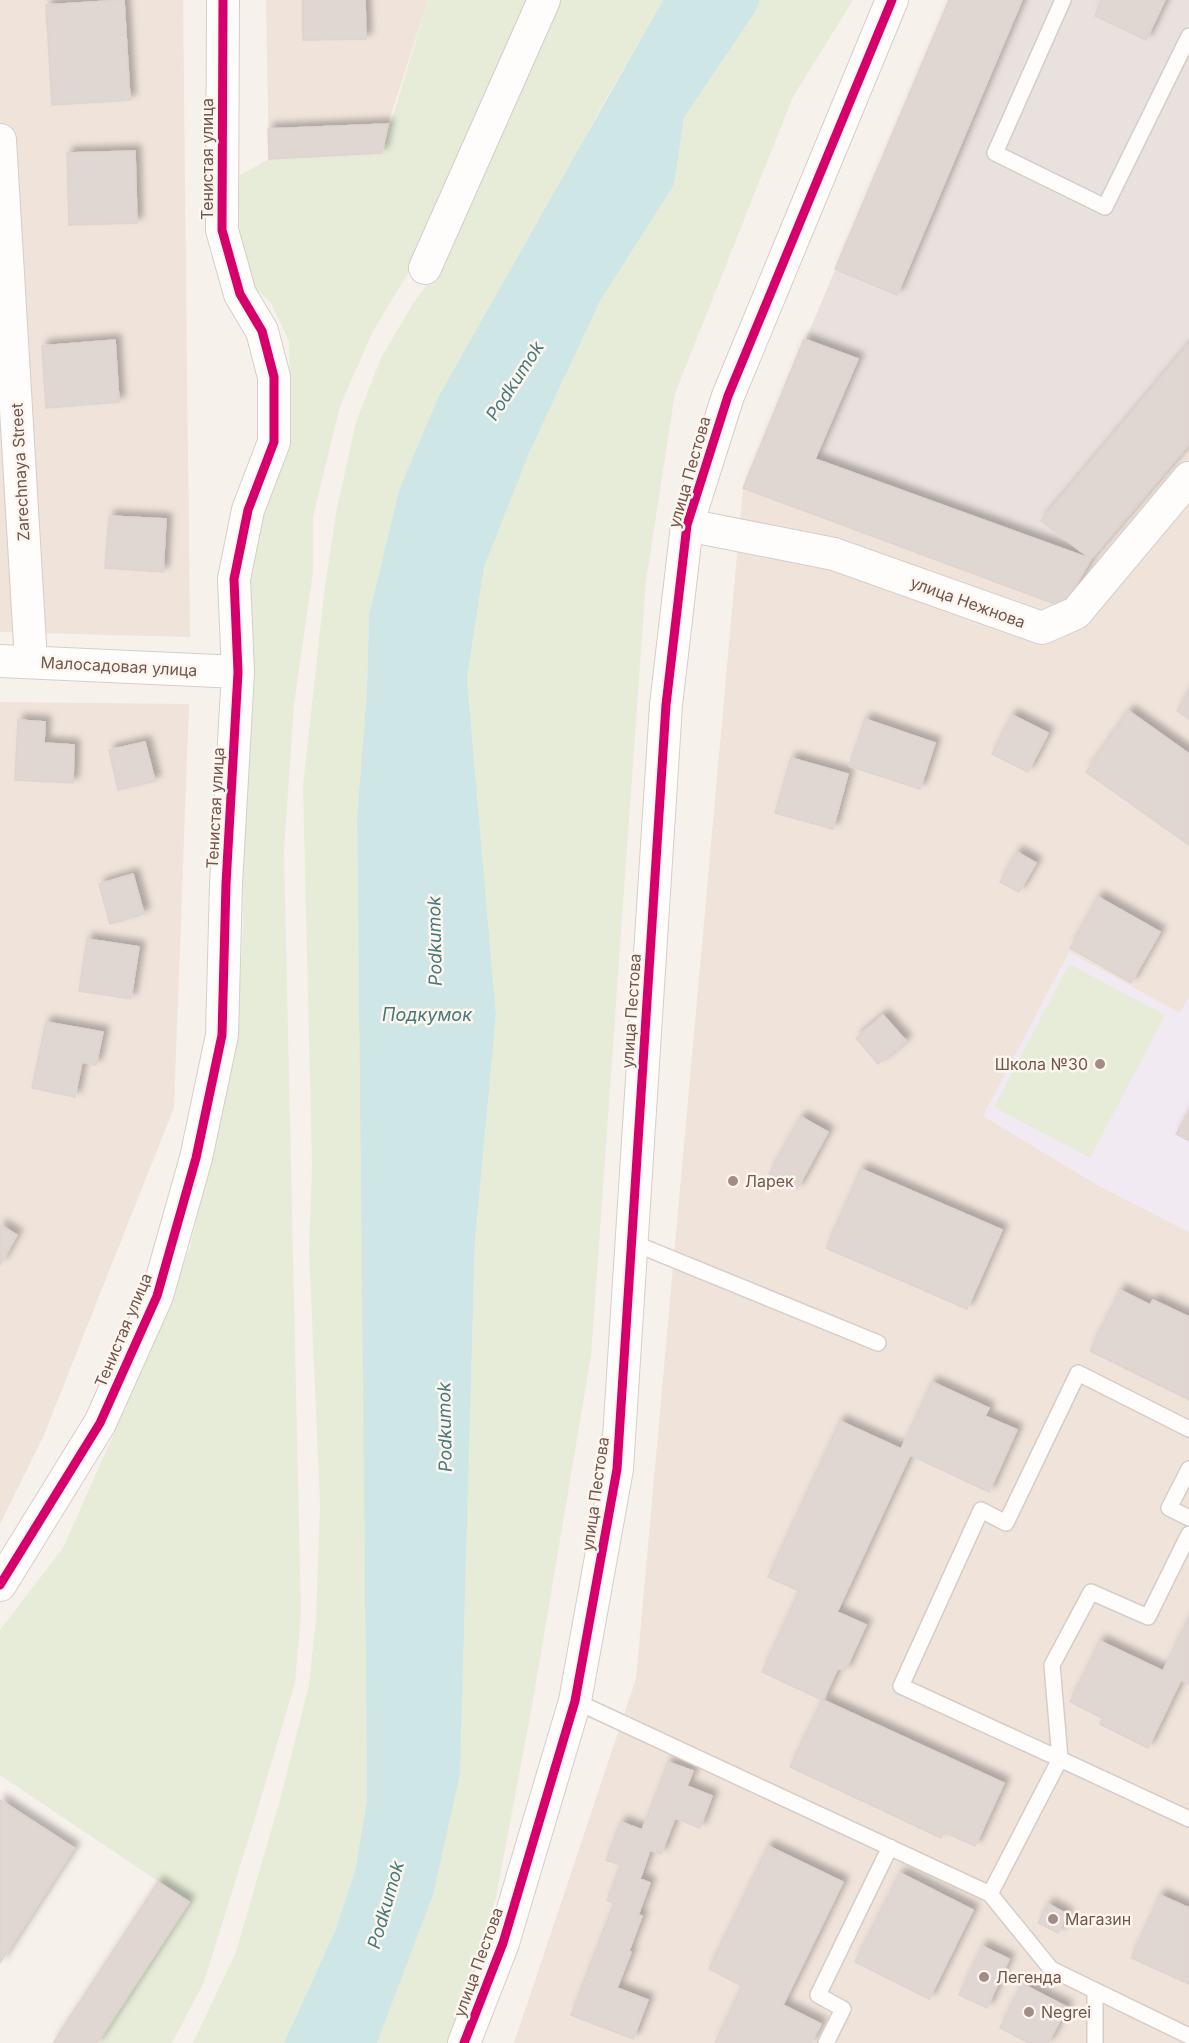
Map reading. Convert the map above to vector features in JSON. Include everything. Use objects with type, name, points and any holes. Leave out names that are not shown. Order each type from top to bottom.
[{"type":"street","name":"Тенистая улица","points":[[0,1585],[100,1423],[157,1296],[196,1158],[222,1035],[226,884],[238,672],[234,579],[248,510],[274,441],[274,377],[262,331],[240,294],[222,230],[223,0]]},
{"type":"street","points":[[425,267],[544,0]]},
{"type":"street","name":"улица Пестова","points":[[464,2043],[503,1943],[575,1701],[617,1469],[666,705],[687,525],[728,396],[892,0]]},
{"type":"street","name":"Zarechnaya Street","points":[[0,140],[31,661]]},
{"type":"street","name":"улица Нежнова","points":[[687,525],[834,554],[1042,628],[1076,613],[1189,478]]},
{"type":"street","name":"Малосадовая улица","points":[[0,662],[31,661],[238,672]]},
{"type":"lane","points":[[1063,0],[995,153],[1105,207],[1189,36]]},
{"type":"lane","points":[[631,1242],[878,1343]]},
{"type":"lane","points":[[1189,1429],[1078,1373],[1006,1523],[981,1510],[901,1686],[1189,1819]]},
{"type":"lane","points":[[1189,1469],[1169,1508],[1189,1518]]},
{"type":"lane","points":[[990,1894],[1060,1759],[1052,1665],[1091,1592],[1148,1617],[1189,1534]]},
{"type":"lane","points":[[575,1701],[990,1894],[1051,1969],[1189,2036]]},
{"type":"lane","points":[[826,2043],[843,2009],[818,1995],[890,1847]]},
{"type":"lane","points":[[1095,1991],[1095,2043]]},
{"type":"shaded area","points":[[0,0],[183,0],[190,637],[0,632]]},
{"type":"shaded area","points":[[266,0],[428,0],[388,124],[382,153],[269,159]]},
{"type":"shaded area","points":[[949,0],[1189,0],[1189,444],[1091,559],[1063,607],[743,488]]},
{"type":"shaded area","points":[[1189,444],[1189,997],[1180,1013],[983,1115],[1094,1183],[1189,1232],[1189,2043],[514,2043],[636,1679],[743,488],[1063,607],[1091,559]]},
{"type":"shaded area","points":[[0,702],[189,704],[174,1108],[43,1437],[0,1524]]},
{"type":"shaded area","name":"Школа №30","points":[[1069,952],[1180,1013],[1189,997],[1189,1232],[1094,1183],[983,1116]]},
{"type":"green space","points":[[428,0],[534,0],[421,252],[373,331],[340,406],[313,517],[313,572],[294,704],[284,851],[301,1614],[295,1683],[204,1982],[172,2043],[97,2043],[189,1902],[0,1775],[0,1630],[63,1548],[156,1339],[190,1247],[237,1044],[243,926],[244,727],[250,552],[280,459],[290,395],[289,341],[271,303],[244,277],[238,207],[240,175],[269,159],[382,152]]},
{"type":"green space","points":[[554,0],[663,0],[598,113],[399,490],[369,615],[367,688],[357,818],[367,1800],[355,1871],[335,1931],[284,2043],[193,2043],[236,1952],[280,1800],[309,1685],[316,1619],[320,1505],[309,1250],[312,1164],[303,786],[324,594],[336,513],[356,422],[381,358],[414,302],[441,266]]},
{"type":"green space","points":[[760,0],[853,0],[793,97],[675,393],[646,581],[591,1356],[532,1706],[496,1897],[448,2043],[377,2043],[433,1895],[460,1775],[475,1241],[496,1015],[467,678],[484,567],[530,451],[600,301],[674,185],[684,118],[755,12]]},
{"type":"green space","points":[[1069,964],[1165,1015],[1090,1158],[994,1107]]},
{"type":"water","name":"Подкумок","points":[[663,0],[760,0],[755,12],[684,118],[674,185],[600,301],[530,451],[484,567],[467,678],[496,1015],[475,1241],[460,1775],[433,1895],[377,2043],[284,2043],[335,1931],[355,1871],[367,1800],[357,817],[367,688],[369,615],[399,490],[439,396]]},
{"type":"building","points":[[124,0],[130,100],[52,105],[46,5]]},
{"type":"building","points":[[303,0],[365,0],[366,39],[303,40]]},
{"type":"building","points":[[949,0],[1022,0],[897,295],[835,269]]},
{"type":"building","points":[[1102,0],[1165,0],[1146,40],[1095,16]]},
{"type":"building","points":[[388,124],[382,153],[269,159],[268,129]]},
{"type":"building","points":[[135,151],[137,223],[69,225],[67,153]]},
{"type":"building","points":[[804,339],[858,359],[815,459],[1091,559],[1063,607],[743,488]]},
{"type":"building","points":[[115,340],[119,402],[46,408],[42,346]]},
{"type":"building","points":[[1189,344],[1189,444],[1091,559],[1041,521]]},
{"type":"building","points":[[109,516],[166,519],[163,572],[105,568]]},
{"type":"building","points":[[1189,690],[1189,719],[1177,711]]},
{"type":"building","points":[[1129,711],[1189,754],[1189,845],[1086,772]]},
{"type":"building","points":[[1012,715],[1048,733],[1028,772],[992,754]]},
{"type":"building","points":[[865,719],[935,743],[920,789],[849,766]]},
{"type":"building","points":[[18,720],[45,722],[44,743],[74,745],[73,783],[15,780]]},
{"type":"building","points":[[145,742],[155,781],[118,790],[109,750]]},
{"type":"building","points":[[791,758],[848,774],[833,829],[775,813]]},
{"type":"building","points":[[1017,852],[1036,863],[1019,892],[1000,882]]},
{"type":"building","points":[[133,874],[144,914],[110,924],[99,884]]},
{"type":"building","points":[[1098,897],[1160,932],[1131,983],[1070,948]]},
{"type":"building","points":[[87,939],[139,947],[131,999],[79,991]]},
{"type":"building","points":[[883,1015],[906,1041],[878,1064],[856,1038]]},
{"type":"building","points":[[46,1022],[103,1032],[96,1065],[82,1062],[75,1097],[32,1088]]},
{"type":"building","points":[[1189,1110],[1189,1141],[1176,1134]]},
{"type":"building","points":[[801,1117],[828,1132],[797,1189],[769,1174]]},
{"type":"building","points":[[861,1169],[1002,1230],[967,1309],[826,1248]]},
{"type":"building","points":[[0,1225],[17,1235],[0,1265]]},
{"type":"building","points":[[1120,1290],[1150,1305],[1153,1300],[1189,1317],[1189,1400],[1090,1351]]},
{"type":"building","points":[[932,1382],[989,1408],[985,1416],[1017,1430],[989,1492],[910,1455],[837,1612],[866,1625],[845,1671],[838,1668],[823,1700],[1004,1783],[975,1846],[944,1832],[941,1838],[790,1767],[822,1700],[762,1672],[799,1591],[768,1577],[840,1421],[901,1449]]},
{"type":"building","points":[[1189,1617],[1189,1684],[1181,1680],[1148,1748],[1100,1724],[1102,1718],[1070,1702],[1100,1641],[1163,1671]]},
{"type":"building","points":[[668,1762],[693,1771],[687,1786],[712,1796],[700,1828],[675,1818],[661,1854],[650,1850],[640,1879],[650,1883],[638,1915],[642,1916],[629,1951],[631,1952],[617,1988],[648,2000],[633,2039],[571,2015],[614,1903],[607,1900],[621,1865],[606,1860],[621,1822],[642,1830]]},
{"type":"building","points":[[0,1800],[74,1848],[0,1963]]},
{"type":"building","points":[[768,1846],[843,1882],[783,2005],[821,2024],[811,2043],[715,2043],[742,1986],[709,1969]]},
{"type":"building","points":[[900,1873],[973,1910],[929,1999],[855,1962]]},
{"type":"building","points":[[158,1882],[189,1902],[97,2043],[53,2043]]},
{"type":"building","points":[[1160,1895],[1189,1908],[1189,1984],[1131,1958]]},
{"type":"building","name":"Магазин","points":[[1048,1904],[1067,1914],[1058,1933],[1038,1923]]},
{"type":"building","name":"Легенда","points":[[982,1946],[1009,1959],[987,2008],[959,1995]]},
{"type":"building","points":[[1022,1984],[1067,2007],[1048,2043],[1029,2043],[1000,2028]]},
{"type":"cycle path","points":[[0,1585],[100,1423],[157,1296],[196,1158],[222,1035],[226,884],[238,672],[234,579],[248,510],[274,442],[274,377],[262,331],[240,294],[222,230],[223,0]]},
{"type":"cycle path","points":[[464,2043],[503,1943],[575,1701],[617,1469],[666,705],[687,525],[728,396],[892,0]]},
{"type":"place","name":"Школа №30","points":[[1100,1064]]},
{"type":"place","name":"Ларек","points":[[733,1181]]},
{"type":"place","name":"Магазин","points":[[1053,1919]]},
{"type":"place","name":"Легенда","points":[[984,1977]]},
{"type":"place","name":"Negrei","points":[[1029,2012]]},
{"type":"water label","name":"Podkumok","points":[[515,381]]},
{"type":"water label","name":"Podkumok","points":[[435,941]]},
{"type":"water label","name":"Podkumok","points":[[445,1427]]},
{"type":"water label","name":"Podkumok","points":[[386,1905]]}]
